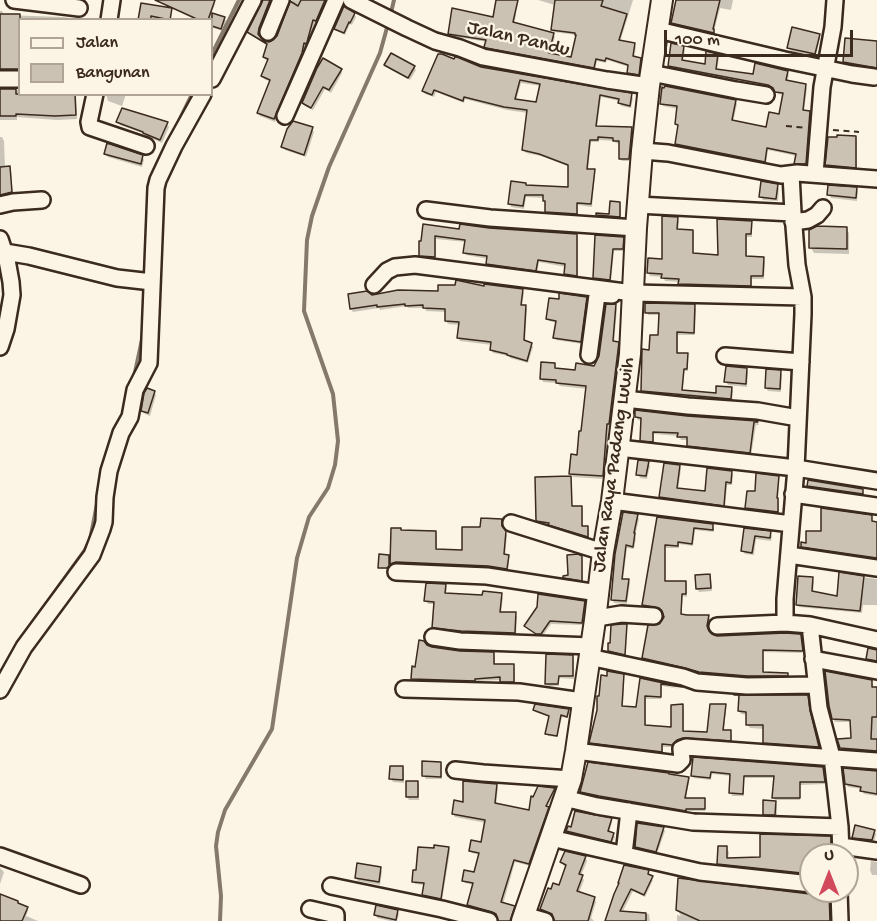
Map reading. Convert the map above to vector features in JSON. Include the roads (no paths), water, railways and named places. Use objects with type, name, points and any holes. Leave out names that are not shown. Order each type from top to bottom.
[{"type":"main road","name":"Jalan Raya Padang Luwih","points":[[523,918],[571,779],[576,751],[625,399],[630,354],[637,205],[642,151],[662,0]]},
{"type":"street","points":[[14,0],[79,8]]},
{"type":"street","points":[[108,18],[112,0]]},
{"type":"street","points":[[213,77],[253,0]]},
{"type":"street","points":[[268,32],[281,0]]},
{"type":"street","points":[[285,116],[336,0]]},
{"type":"street","name":"Jalan Pandu","points":[[351,0],[435,41],[483,57],[606,80],[650,79],[766,95]]},
{"type":"street","points":[[815,174],[822,87],[833,27],[835,0]]},
{"type":"street","points":[[658,30],[825,69],[874,77]]},
{"type":"street","points":[[0,79],[18,79]]},
{"type":"street","points":[[95,96],[90,127],[146,146]]},
{"type":"street","points":[[0,690],[24,647],[88,561],[104,522],[108,471],[121,433],[130,417],[135,390],[149,363],[150,282],[156,188],[174,146],[202,96]]},
{"type":"street","points":[[642,151],[668,153],[781,175],[797,173],[877,179]]},
{"type":"street","points":[[785,623],[796,468],[803,297],[797,265],[791,174]]},
{"type":"street","points":[[0,205],[42,200]]},
{"type":"street","points":[[637,205],[808,220],[823,208]]},
{"type":"street","points":[[426,210],[490,218],[636,228]]},
{"type":"street","points":[[2,245],[29,256],[117,278],[150,282]]},
{"type":"street","points":[[0,347],[6,329],[5,312],[12,295],[2,245]]},
{"type":"street","points":[[374,285],[387,271],[395,267],[415,265],[633,295]]},
{"type":"street","points":[[589,355],[597,295],[599,294],[803,297]]},
{"type":"street","points":[[725,356],[801,362]]},
{"type":"street","points":[[625,399],[758,411],[798,418]]},
{"type":"street","points":[[619,448],[796,468],[877,481]]},
{"type":"street","points":[[793,494],[877,506]]},
{"type":"street","points":[[612,501],[791,524]]},
{"type":"street","points":[[511,523],[603,552]]},
{"type":"street","points":[[789,555],[877,567]]},
{"type":"street","points":[[396,572],[487,576],[598,593]]},
{"type":"street","points":[[595,620],[603,616],[621,614],[654,616]]},
{"type":"street","points":[[810,624],[819,708],[832,758],[841,843]]},
{"type":"street","points":[[717,626],[810,624],[877,640]]},
{"type":"street","points":[[433,637],[590,652],[697,682],[747,686],[816,685]]},
{"type":"street","points":[[813,659],[877,671]]},
{"type":"street","points":[[404,689],[519,692],[582,701]]},
{"type":"street","points":[[576,751],[678,764],[682,760],[681,750],[686,747],[877,761]]},
{"type":"street","points":[[455,770],[571,779]]},
{"type":"street","points":[[564,798],[597,806],[703,823],[840,827]]},
{"type":"street","points":[[624,854],[629,811]]},
{"type":"street","points":[[550,838],[700,872],[799,883]]},
{"type":"street","points":[[859,851],[877,852]]},
{"type":"street","points":[[0,856],[81,885]]},
{"type":"street","points":[[331,886],[489,921]]},
{"type":"street","points":[[839,903],[840,921]]},
{"type":"street","points":[[310,909],[336,915],[336,921]]},
{"type":"street","points":[[523,918],[545,921]]},
{"type":"waterway","points":[[213,52],[239,0]]},
{"type":"waterway","points":[[390,17],[394,0]]},
{"type":"waterway","points":[[220,921],[221,896],[216,846],[218,832],[225,810],[272,729],[297,558],[309,517],[328,488],[335,465],[338,441],[333,394],[304,311],[307,240],[312,216],[329,167],[380,53],[388,24]]},
{"type":"waterway","points":[[175,129],[191,96]]},
{"type":"waterway","points":[[134,377],[143,335]]},
{"type":"waterway","points":[[31,625],[85,550],[90,540],[98,499]]}]
